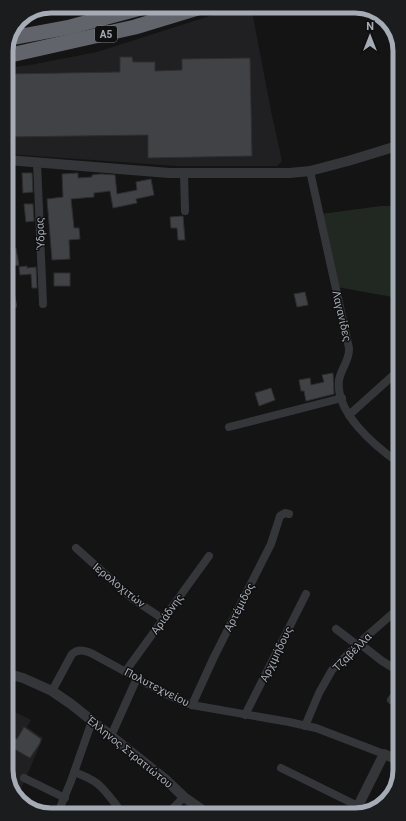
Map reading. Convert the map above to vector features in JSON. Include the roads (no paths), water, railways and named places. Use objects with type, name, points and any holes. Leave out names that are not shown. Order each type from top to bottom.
[{"type":"highway","name":"Α5","points":[[16,37],[70,27],[122,13]]},
{"type":"highway","name":"Α5","points":[[13,54],[135,27],[181,13]]},
{"type":"street","points":[[13,160],[184,174],[290,173],[310,171],[393,147]]},
{"type":"street","name":"Ύδρας","points":[[37,162],[43,304]]},
{"type":"street","name":"Λαγανίδες","points":[[310,171],[350,348],[348,359],[341,372],[339,380],[342,398],[349,416],[356,425],[372,441],[393,458]]},
{"type":"street","points":[[184,174],[185,211]]},
{"type":"street","points":[[349,416],[393,375]]},
{"type":"street","points":[[229,427],[342,398]]},
{"type":"street","name":"Αρτέμιδος","points":[[192,705],[214,657],[271,544],[280,516],[285,513],[289,514]]},
{"type":"street","name":"Ιερολοχιτών","points":[[76,548],[133,598],[163,619]]},
{"type":"street","name":"Αριάδνης","points":[[125,672],[209,556]]},
{"type":"street","name":"Αρχιμήδους","points":[[245,715],[306,594]]},
{"type":"street","name":"Τζαβέλλα","points":[[305,726],[328,677],[335,667],[358,644],[393,613]]},
{"type":"street","points":[[336,629],[393,668]]},
{"type":"street","name":"Πολυτεχνείου","points":[[52,691],[70,656],[77,650],[84,650],[172,697],[192,705],[305,726],[326,732],[393,758]]},
{"type":"street","points":[[13,675],[52,691]]},
{"type":"street","points":[[111,736],[137,678]]},
{"type":"street","name":"Έλληνος Στρατιώτου","points":[[52,691],[111,736],[184,797],[200,808]]},
{"type":"street","points":[[60,808],[92,721]]},
{"type":"street","points":[[357,808],[384,754]]},
{"type":"street","points":[[281,768],[354,808]]},
{"type":"street","points":[[74,772],[97,782],[117,806]]},
{"type":"street","points":[[24,778],[65,798]]},
{"type":"street","points":[[173,808],[184,797]]}]
